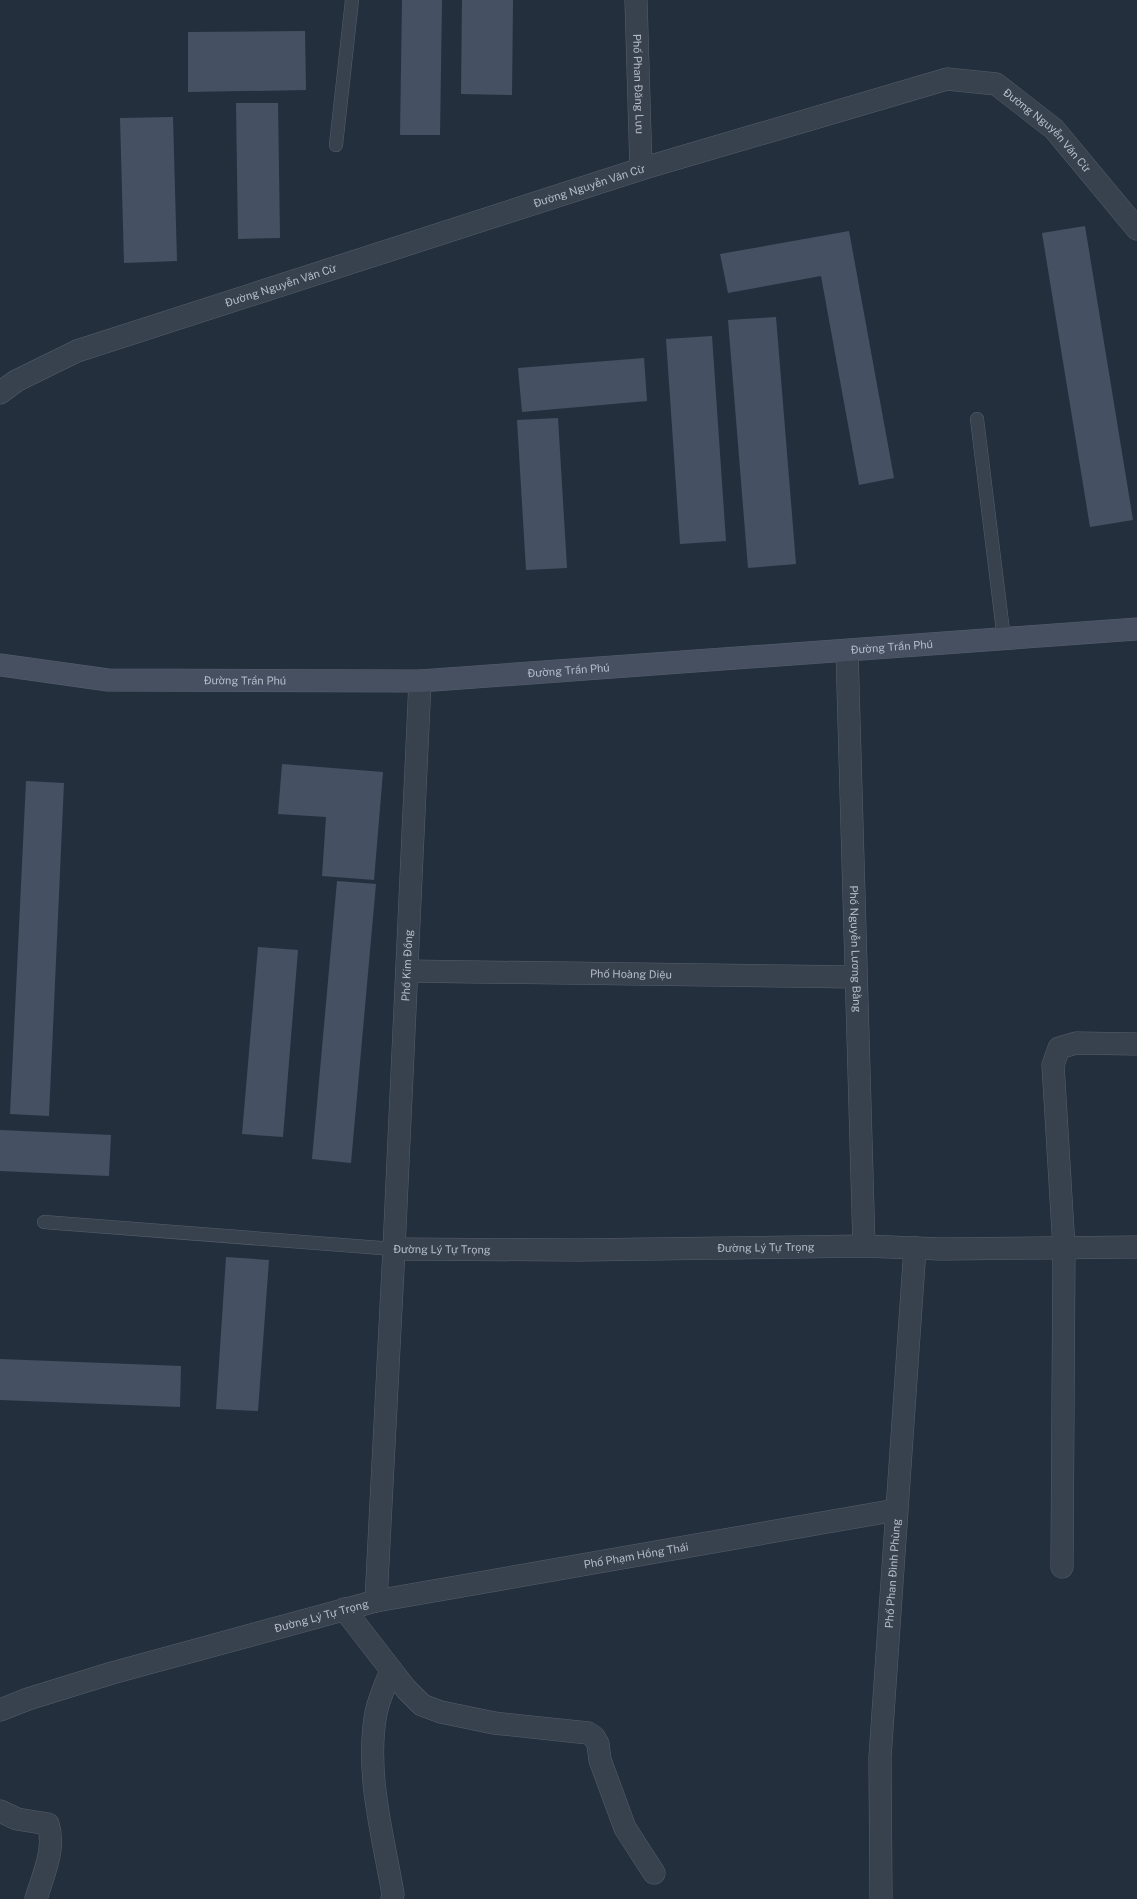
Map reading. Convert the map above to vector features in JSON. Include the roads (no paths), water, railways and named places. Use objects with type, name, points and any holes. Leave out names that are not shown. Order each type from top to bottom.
[{"type":"main road","name":"Đường Trần Phú","points":[[0,665],[108,680],[420,681],[1137,630]]},
{"type":"street","name":"Phố Phan Đăng Lưu","points":[[636,0],[641,169]]},
{"type":"street","name":"Đường Nguyễn Văn Cừ","points":[[0,393],[16,381],[76,350],[641,169],[947,79],[996,84],[1054,129],[1137,229]]},
{"type":"street","name":"Phố Nguyễn Lương Bằng","points":[[847,651],[864,1246]]},
{"type":"street","name":"Phố Kim Đồng","points":[[394,1249],[420,681]]},
{"type":"street","name":"Phố Hoàng Diệu","points":[[407,972],[856,977]]},
{"type":"street","points":[[1062,1567],[1064,1248],[1053,1065],[1059,1048],[1076,1043],[1137,1044]]},
{"type":"street","name":"Đường Lý Tự Trọng","points":[[0,1710],[28,1699],[112,1673],[376,1601],[394,1249],[579,1250],[864,1246],[915,1248],[1137,1247]]},
{"type":"street","name":"Phố Phan Đình Phùng","points":[[881,1899],[880,1757],[915,1248]]},
{"type":"street","name":"Phố Phạm Hồng Thái","points":[[376,1601],[896,1510]]},
{"type":"street","points":[[344,1610],[406,1689],[422,1705],[441,1712],[494,1723],[588,1733],[594,1737],[598,1744],[600,1760],[625,1828],[654,1873]]},
{"type":"street","points":[[392,1670],[376,1711],[372,1741],[376,1794],[393,1894],[392,1899]]},
{"type":"street","points":[[0,1811],[17,1819],[48,1824],[51,1833],[51,1848],[36,1899]]},
{"type":"lane","points":[[336,145],[352,0]]},
{"type":"lane","points":[[977,419],[1004,639]]},
{"type":"lane","points":[[44,1222],[394,1249]]}]
